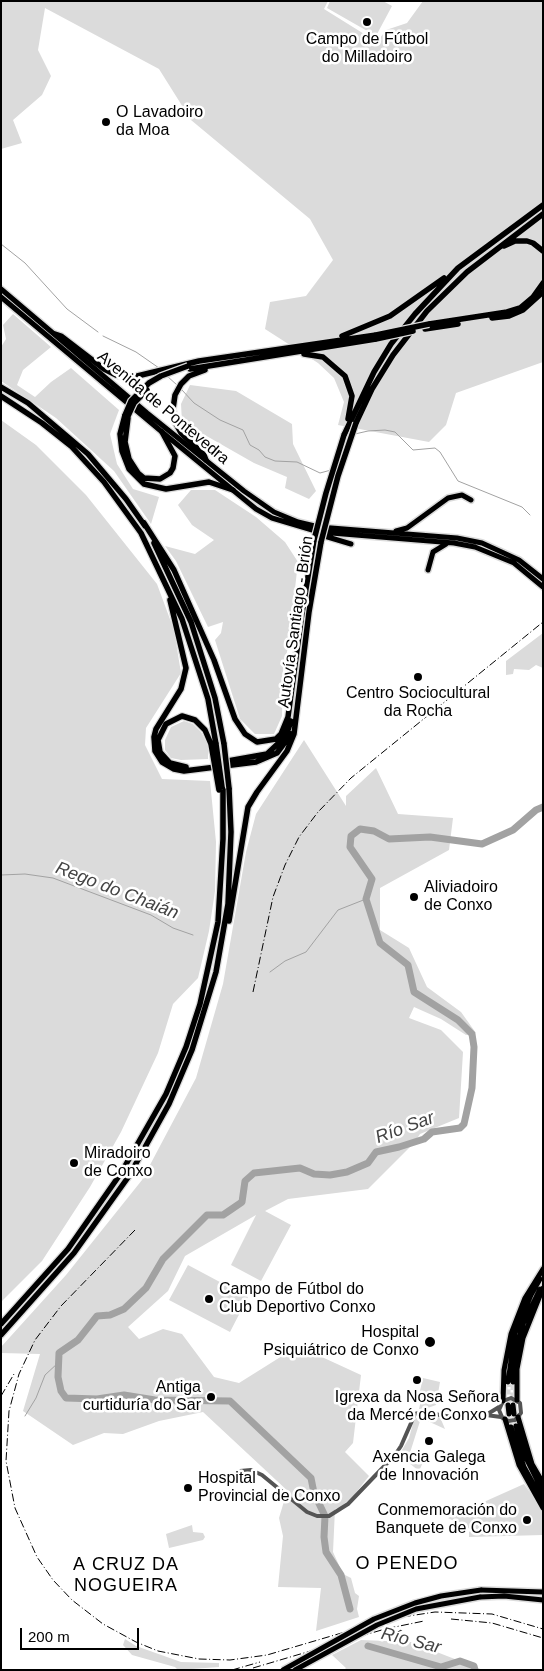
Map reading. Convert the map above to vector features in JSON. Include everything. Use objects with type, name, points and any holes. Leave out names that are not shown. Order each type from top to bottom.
[{"type":"highway","name":"Autovía Santiago - Brión","points":[[294,684],[303,605],[314,540],[326,493],[347,426],[365,389],[391,344],[415,314],[458,268],[543,205]]},
{"type":"highway","name":"Autovía Santiago - Brión","points":[[295,725],[309,612],[321,542],[338,476],[356,423],[382,373],[418,321],[454,283],[491,252],[543,214]]},
{"type":"highway","points":[[491,252],[521,240],[533,243],[543,251]]},
{"type":"highway","points":[[326,341],[354,333],[390,316],[458,268]]},
{"type":"highway","points":[[55,334],[61,336],[104,369],[116,375],[129,378],[140,377],[294,353],[507,312],[520,308],[533,297],[543,283]]},
{"type":"highway","name":"Avenida de Pontevedra","points":[[1,289],[244,491],[274,512],[319,529]]},
{"type":"highway","points":[[427,327],[509,316],[523,310],[543,292]]},
{"type":"highway","name":"Avenida de Pontevedra","points":[[1,297],[233,490],[272,518],[307,530],[319,529]]},
{"type":"highway","points":[[233,490],[209,482],[166,489],[144,484],[129,469],[122,451],[120,434],[134,403],[149,388],[164,378],[218,359],[326,341],[376,337]]},
{"type":"highway","points":[[294,353],[323,357],[345,376],[352,396],[347,426]]},
{"type":"highway","points":[[189,368],[174,401],[173,414],[176,426],[204,455],[206,460]]},
{"type":"highway","points":[[1,387],[41,413],[88,454],[109,477],[144,523],[174,570],[214,660],[235,719],[244,734],[257,742],[276,739],[281,734],[288,717],[294,684]]},
{"type":"highway","points":[[1,396],[42,423],[71,446],[96,473],[129,514],[166,583],[182,619],[208,699],[214,744],[224,789],[230,885],[216,972]]},
{"type":"highway","points":[[127,415],[125,442],[129,459],[138,473],[144,478],[160,479],[166,477],[173,468],[175,456],[162,432]]},
{"type":"highway","points":[[392,533],[406,528],[448,498],[462,496],[471,500]]},
{"type":"highway","points":[[1,1324],[68,1249],[121,1172],[166,1094],[197,1013],[213,952],[222,886],[224,744],[215,698],[191,622],[144,523]]},
{"type":"highway","points":[[319,529],[457,538],[482,543],[520,560],[543,579]]},
{"type":"highway","points":[[319,529],[454,543],[485,550],[505,558],[532,576],[543,587]]},
{"type":"highway","points":[[307,530],[352,544]]},
{"type":"highway","points":[[428,570],[431,556],[436,548],[454,543]]},
{"type":"highway","points":[[166,583],[186,668],[181,689],[156,729],[154,737],[155,751],[162,762],[174,769],[184,771],[256,762],[270,757],[283,748],[295,725]]},
{"type":"highway","points":[[214,744],[205,730],[195,720],[182,716],[166,724],[161,730],[158,746],[166,759],[175,765],[185,767],[255,758],[268,754],[286,736],[291,720],[294,684]]},
{"type":"highway","points":[[1,1335],[74,1253],[129,1176],[169,1104],[192,1050],[221,959],[248,807],[287,751],[295,725]]},
{"type":"highway","points":[[503,1401],[505,1363],[514,1324],[526,1298],[543,1269]]},
{"type":"highway","points":[[543,1275],[531,1295],[515,1333],[512,1383],[514,1415],[532,1464],[543,1483]]},
{"type":"highway","points":[[512,1383],[523,1338],[543,1286]]},
{"type":"highway","points":[[503,1418],[519,1465],[543,1508]]},
{"type":"highway","points":[[543,1492],[526,1458],[514,1426],[524,1467],[543,1501]]},
{"type":"highway","points":[[283,1670],[374,1619],[424,1601],[481,1590],[543,1592]]},
{"type":"highway","points":[[295,1670],[377,1625],[408,1612],[442,1603],[480,1597],[542,1600]]},
{"type":"street","points":[[240,1471],[251,1470],[262,1474],[307,1512],[323,1516],[339,1512],[356,1497],[395,1455],[404,1442],[410,1420],[415,1414],[422,1412],[465,1418],[486,1415],[512,1421],[514,1415],[522,1410],[513,1403],[511,1398],[503,1401],[499,1407],[486,1415]]},
{"type":"street","points":[[499,1407],[503,1418]]},
{"type":"shaded area","points":[[1,1],[328,1],[324,9],[377,42],[386,30],[407,23],[423,1],[543,1],[543,362],[456,393],[446,425],[429,442],[338,425],[344,402],[334,378],[318,363],[265,329],[270,302],[306,296],[333,260],[310,219],[191,120],[159,69],[45,8],[38,50],[51,76],[42,95],[13,120],[22,143],[1,149]]},
{"type":"shaded area","name":"Campo de Fútbol do Milladoiro","points":[[330,1],[383,1],[392,6],[376,36],[327,8]]},
{"type":"shaded area","points":[[13,314],[51,347],[23,370],[17,385],[35,397],[51,382],[71,368],[119,410],[110,434],[117,464],[133,489],[159,497],[151,524],[114,471],[56,418],[1,381],[1,347],[6,339],[3,325]]},
{"type":"shaded area","points":[[190,385],[236,391],[292,424],[293,444],[316,491],[309,499],[285,488],[287,477],[254,463],[182,422],[181,404]]},
{"type":"shaded area","points":[[1,420],[36,445],[86,495],[157,584],[174,630],[181,673],[146,728],[145,745],[162,779],[210,781],[216,842],[215,891],[209,931],[198,978],[173,1004],[158,1053],[121,1132],[90,1187],[42,1261],[1,1302]]},
{"type":"shaded area","points":[[191,490],[215,490],[256,517],[285,542],[298,562],[289,642],[283,671],[282,716],[274,734],[255,734],[240,719],[215,640],[221,633],[223,622],[208,627],[176,561],[165,546],[195,554],[214,540],[192,525],[178,505]]},
{"type":"shaded area","points":[[543,633],[543,668],[536,665],[529,670],[514,669],[513,674],[506,675],[506,661]]},
{"type":"shaded area","points":[[184,721],[193,724],[201,732],[208,745],[208,759],[181,760],[171,758],[165,750],[165,740],[171,727]]},
{"type":"shaded area","points":[[304,740],[346,806],[346,796],[376,768],[398,814],[453,818],[449,850],[380,888],[380,930],[409,948],[427,987],[461,1012],[476,1033],[466,1035],[441,1019],[414,1007],[409,1018],[441,1030],[463,1052],[459,1118],[420,1134],[414,1143],[368,1189],[288,1199],[265,1211],[291,1225],[261,1281],[231,1265],[256,1215],[185,1256],[168,1291],[128,1327],[139,1339],[163,1329],[182,1334],[214,1377],[239,1383],[298,1346],[361,1375],[353,1443],[345,1452],[369,1476],[355,1494],[341,1507],[335,1509],[333,1552],[343,1574],[351,1578],[355,1593],[359,1596],[357,1609],[359,1617],[316,1631],[321,1588],[278,1587],[283,1536],[279,1518],[285,1498],[291,1494],[203,1412],[159,1421],[123,1434],[104,1433],[73,1445],[23,1411],[40,1354],[1,1353],[1,1347],[66,1275],[142,1180],[196,1078],[223,984],[246,852],[256,814]]},
{"type":"shaded area","name":"Campo de Fútbol do Club Deportivo Conxo","points":[[188,1265],[248,1297],[230,1332],[169,1300]]},
{"type":"shaded area","points":[[423,1378],[440,1382],[436,1405],[422,1410],[419,1409],[421,1400],[418,1399]]},
{"type":"shaded area","points":[[419,1416],[440,1417],[445,1429],[421,1418],[408,1459],[414,1461],[416,1454],[421,1455],[419,1460],[423,1462],[420,1469],[425,1473],[424,1475],[399,1455],[409,1438],[414,1420]]},
{"type":"shaded area","points":[[524,1484],[543,1511],[543,1535],[469,1537],[469,1532],[472,1530],[448,1518]]},
{"type":"shaded area","points":[[192,1525],[193,1532],[203,1533],[205,1537],[203,1540],[169,1548],[166,1534]]},
{"type":"shaded area","points":[[125,1639],[136,1646],[181,1662],[219,1663],[219,1667],[178,1670],[175,1667],[132,1655],[123,1645]]},
{"type":"shaded area","points":[[361,1640],[411,1642],[483,1670],[344,1670],[346,1668],[332,1655]]},
{"type":"waterway","points":[[1,244],[25,263],[67,309],[98,332]]},
{"type":"waterway","points":[[103,336],[136,352],[159,368]]},
{"type":"waterway","points":[[167,376],[177,385]]},
{"type":"waterway","points":[[182,390],[194,403],[220,420],[243,430],[250,445],[259,450],[265,457],[275,461],[297,462],[320,473],[331,470]]},
{"type":"waterway","points":[[355,434],[385,430],[395,432],[413,450],[435,448],[440,452],[458,481],[522,507],[530,515]]},
{"type":"waterway","name":"Río Sar","points":[[350,1609],[341,1575],[326,1552],[324,1537],[325,1516],[314,1493],[311,1478],[230,1401],[155,1400],[124,1395],[97,1399],[66,1398],[61,1391],[58,1377],[59,1353],[78,1340],[97,1316],[110,1315],[124,1309],[146,1288],[163,1259],[207,1215],[223,1215],[242,1202],[245,1181],[254,1173],[300,1168],[314,1174],[330,1175],[347,1172],[368,1163],[376,1152],[424,1139],[432,1132],[460,1128],[464,1124],[472,1088],[474,1047],[472,1034],[458,1020],[414,992],[408,965],[380,943],[366,899],[372,879],[350,847],[351,836],[360,829],[374,831],[389,839],[430,837],[482,844],[513,830],[536,810],[543,807]]},
{"type":"waterway","name":"Rego do Chaián","points":[[1,875],[25,874],[53,878],[151,915],[173,928],[193,935]]},
{"type":"waterway","name":"Rego do Chaián","points":[[270,972],[285,961],[306,952],[338,910],[366,899]]},
{"type":"waterway","points":[[25,1416],[36,1398],[45,1375],[58,1363]]},
{"type":"waterway","name":"Río Sar","points":[[368,1646],[441,1667],[460,1661],[474,1666],[475,1670]]},
{"type":"tunnel","points":[[508,1382],[508,1405]]},
{"type":"tunnel","points":[[513,1382],[513,1405]]},
{"type":"railway","points":[[253,992],[273,897],[285,865],[299,837],[318,812],[351,778],[543,622]]},
{"type":"railway","points":[[135,1230],[61,1306],[35,1340],[19,1374],[9,1411],[6,1461],[15,1508],[37,1557],[53,1580],[72,1600],[103,1624],[136,1642],[158,1651],[199,1659],[230,1660],[267,1655],[389,1619],[435,1612],[492,1614],[543,1629]]},
{"type":"railway","points":[[1,1396],[14,1374]]},
{"type":"railway","points":[[451,1619],[492,1623],[543,1638]]},
{"type":"railway","points":[[253,1668],[385,1629],[424,1621]]},
{"type":"railway","points":[[232,1670],[260,1662]]},
{"type":"place","name":"Campo de Fútbol do Milladoiro","points":[[367,22]]},
{"type":"place","name":"O Lavadoiro da Moa","points":[[106,122]]},
{"type":"place","name":"Centro Sociocultural da Rocha","points":[[418,677]]},
{"type":"place","name":"Aliviadoiro de Conxo","points":[[414,897]]},
{"type":"place","name":"Miradoiro de Conxo","points":[[74,1163]]},
{"type":"place","name":"Campo de Fútbol do Club Deportivo Conxo","points":[[209,1299]]},
{"type":"place","name":"Hospital Psiquiátrico de Conxo","points":[[430,1342]]},
{"type":"place","name":"Igrexa da Nosa Señora da Mercé de Conxo","points":[[417,1380]]},
{"type":"place","name":"Antiga curtiduría do Sar","points":[[211,1397]]},
{"type":"place","name":"Axencia Galega de Innovación","points":[[429,1441]]},
{"type":"place","name":"Hospital Provincial de Conxo","points":[[188,1488]]},
{"type":"place","name":"Conmemoración do Banquete de Conxo","points":[[527,1520]]},
{"type":"district","name":"O PENEDO","points":[[407,1564]]},
{"type":"district","name":"A CRUZ DA NOGUEIRA","points":[[126,1575]]}]
